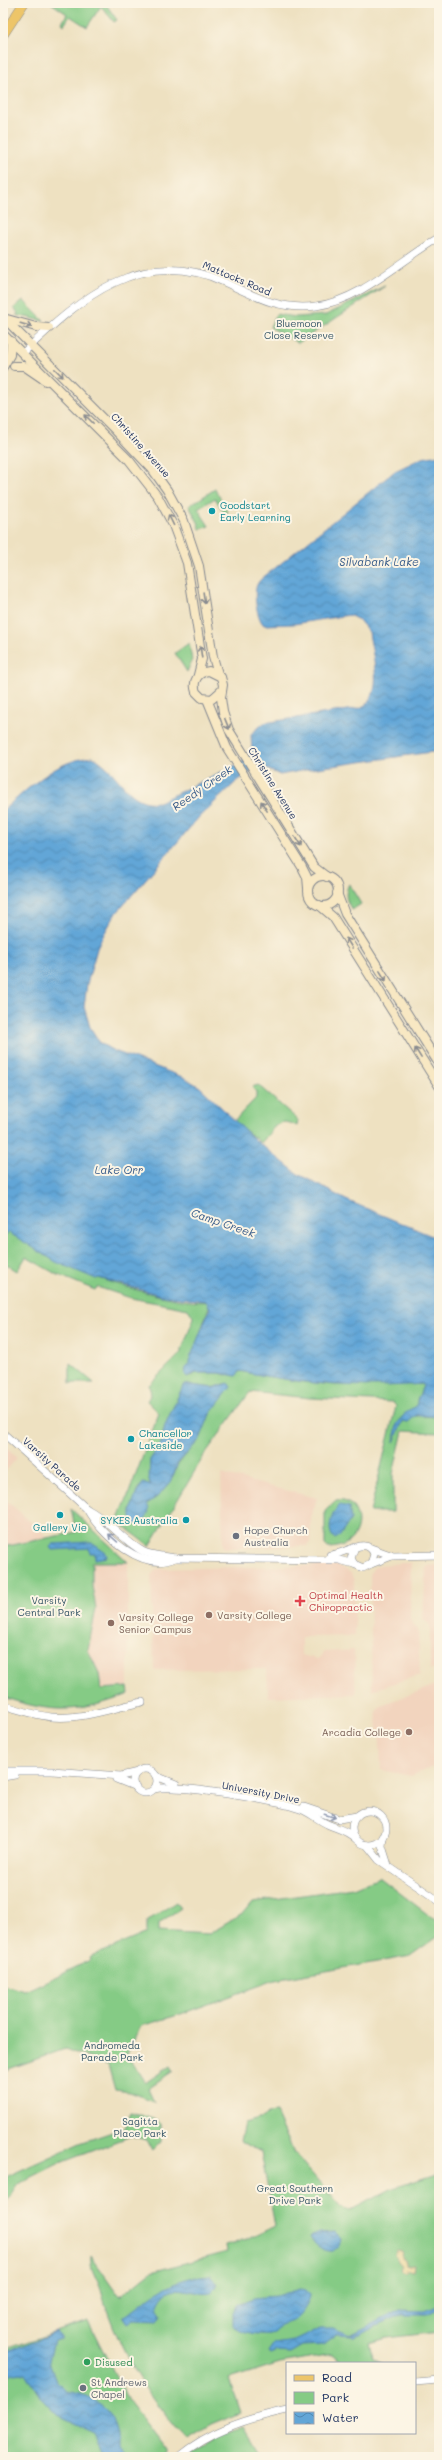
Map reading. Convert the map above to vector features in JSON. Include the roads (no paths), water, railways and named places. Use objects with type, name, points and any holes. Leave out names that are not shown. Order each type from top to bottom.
[{"type":"main road","points":[[3,36],[24,3]]},
{"type":"main road","points":[[4,318],[36,327],[49,328]]},
{"type":"main road","name":"Christine Avenue","points":[[4,318],[140,456],[167,490],[191,539],[199,566],[213,658],[218,674]]},
{"type":"main road","name":"Christine Avenue","points":[[3,334],[132,463],[152,488],[166,510],[185,556],[192,589],[202,659],[198,675]]},
{"type":"main road","points":[[3,367],[10,354],[11,341]]},
{"type":"main road","points":[[14,366],[24,366],[61,391]]},
{"type":"main road","points":[[132,463],[140,456]]},
{"type":"main road","points":[[209,671],[218,674],[223,681],[222,690],[216,698],[207,699],[196,692],[194,684],[198,675],[209,671]]},
{"type":"main road","name":"Christine Avenue","points":[[222,690],[223,712],[229,730],[314,867],[327,877]]},
{"type":"main road","name":"Christine Avenue","points":[[207,699],[220,735],[302,867],[307,877],[308,888]]},
{"type":"main road","points":[[439,1064],[345,914],[337,893],[335,882],[327,877],[317,877],[308,888],[312,900],[333,918],[439,1086]]},
{"type":"main road","points":[[319,905],[333,902],[337,893]]},
{"type":"street","name":"Mattocks Road","points":[[49,328],[69,312],[120,280],[152,269],[174,268],[197,271],[263,300],[283,305],[303,307],[327,304],[353,294],[439,238]]},
{"type":"street","points":[[23,353],[49,328]]},
{"type":"street","name":"Varsity Parade","points":[[3,1433],[87,1509],[96,1514],[143,1551],[174,1558],[282,1558],[339,1560],[354,1564]]},
{"type":"street","points":[[393,1556],[364,1545],[355,1547],[351,1558],[354,1564],[362,1568],[393,1556],[439,1555]]},
{"type":"street","name":"Varsity Parade","points":[[282,1558],[338,1555],[355,1547]]},
{"type":"street","points":[[371,1548],[374,1558],[371,1564]]},
{"type":"street","points":[[3,1705],[22,1712],[52,1717],[79,1716],[142,1702]]},
{"type":"street","points":[[3,1771],[52,1771],[122,1776],[149,1770],[156,1776],[157,1783],[154,1789],[145,1792],[123,1781],[94,1777],[24,1774],[3,1777]]},
{"type":"street","points":[[136,1787],[134,1781],[138,1772]]},
{"type":"street","name":"University Drive","points":[[156,1776],[176,1784],[288,1802],[339,1819],[357,1816]]},
{"type":"street","name":"University Drive","points":[[154,1789],[174,1787],[283,1804],[305,1811],[328,1824],[344,1829],[356,1839]]},
{"type":"street","points":[[388,1865],[382,1846],[385,1826],[380,1816],[370,1812],[357,1816],[352,1830],[356,1839],[368,1845],[380,1860],[439,1901]]},
{"type":"street","points":[[368,1845],[376,1843],[383,1837]]},
{"type":"street","points":[[416,2382],[439,2380]]},
{"type":"street","points":[[178,2457],[205,2437],[225,2428],[245,2420],[286,2410]]},
{"type":"water","name":"Lake Orr","points":[[439,455],[439,751],[310,769],[280,775],[260,766],[237,781],[199,817],[114,916],[98,945],[87,984],[84,1007],[90,1027],[100,1043],[112,1050],[185,1078],[200,1087],[255,1140],[298,1174],[346,1200],[439,1239],[439,1417],[417,1415],[408,1422],[403,1421],[394,1442],[397,1424],[407,1411],[417,1406],[417,1401],[423,1386],[422,1384],[353,1386],[285,1379],[240,1371],[236,1376],[220,1373],[196,1373],[187,1377],[185,1374],[186,1368],[189,1365],[189,1361],[210,1308],[206,1301],[164,1296],[99,1278],[96,1279],[56,1262],[8,1232],[3,1240],[3,810],[44,776],[55,769],[79,759],[93,757],[110,770],[131,793],[139,799],[148,802],[159,802],[242,762],[252,753],[251,734],[264,723],[360,708],[368,702],[373,694],[375,685],[374,663],[369,632],[359,620],[349,615],[294,624],[264,625],[261,622],[257,611],[255,599],[256,587],[263,577],[395,471],[422,458]]},
{"type":"water","points":[[228,1383],[231,1387],[210,1414],[200,1439],[178,1463],[170,1483],[158,1496],[147,1504],[149,1510],[145,1520],[137,1525],[132,1522],[131,1512],[133,1501],[143,1483],[151,1486],[149,1480],[150,1460],[161,1443],[165,1425],[184,1384],[213,1388]]},
{"type":"water","points":[[340,1505],[349,1507],[351,1519],[340,1536],[335,1539],[330,1531],[330,1526],[332,1516]]},
{"type":"water","points":[[90,1542],[106,1553],[107,1557],[95,1559],[95,1553],[90,1553],[89,1548],[52,1550],[50,1547],[53,1544]]},
{"type":"water","points":[[334,2232],[341,2239],[339,2246],[333,2251],[320,2247],[314,2243],[310,2237],[320,2233]]},
{"type":"water","points":[[211,2275],[218,2284],[211,2293],[182,2290],[168,2292],[163,2297],[158,2307],[161,2316],[157,2321],[133,2320],[128,2323],[124,2317],[164,2288],[174,2283],[197,2276]]},
{"type":"water","points":[[301,2289],[306,2290],[310,2295],[304,2310],[292,2322],[281,2325],[273,2333],[250,2333],[240,2330],[233,2325],[233,2313],[238,2304],[254,2298],[276,2296]]},
{"type":"water","points":[[439,2305],[439,2309],[426,2315],[402,2315],[354,2336],[336,2335],[323,2345],[302,2346],[290,2353],[278,2352],[271,2355],[268,2353],[274,2344],[294,2341],[321,2328],[334,2328],[350,2335],[400,2310],[424,2311]]},
{"type":"water","points":[[56,2332],[62,2338],[54,2341],[49,2361],[56,2381],[66,2391],[87,2396],[104,2408],[113,2418],[118,2434],[118,2447],[127,2457],[102,2457],[93,2431],[58,2415],[40,2396],[26,2373],[13,2374],[3,2380],[3,2354]]},
{"type":"place","name":"Goodstart Early Learning","points":[[212,511]]},
{"type":"place","name":"Chancellor Lakeside","points":[[131,1439]]},
{"type":"place","name":"Gallery Vie","points":[[60,1515]]},
{"type":"place","name":"SYKES Australia","points":[[186,1520]]},
{"type":"place","name":"Hope Church Australia","points":[[236,1536]]},
{"type":"place","name":"Optimal Health Chiropractic","points":[[300,1601]]},
{"type":"place","name":"Varsity College","points":[[209,1615]]},
{"type":"place","name":"Varsity College Senior Campus","points":[[111,1623]]},
{"type":"place","name":"Arcadia College","points":[[409,1732]]},
{"type":"place","name":"Disused","points":[[87,2362]]},
{"type":"place","name":"St Andrews Chapel","points":[[83,2388]]},
{"type":"park label","name":"Bluemoon Close Reserve","points":[[299,328]]},
{"type":"park label","name":"Varsity Central Park","points":[[49,1606]]},
{"type":"park label","name":"Andromeda Parade Park","points":[[112,2050]]},
{"type":"park label","name":"Sagitta Place Park","points":[[140,2126]]},
{"type":"park label","name":"Great Southern Drive Park","points":[[295,2194]]},
{"type":"water label","name":"Silvabank Lake","points":[[379,562]]},
{"type":"water label","name":"Reedy Creek","points":[[202,788]]},
{"type":"water label","name":"Camp Creek","points":[[223,1223]]}]
